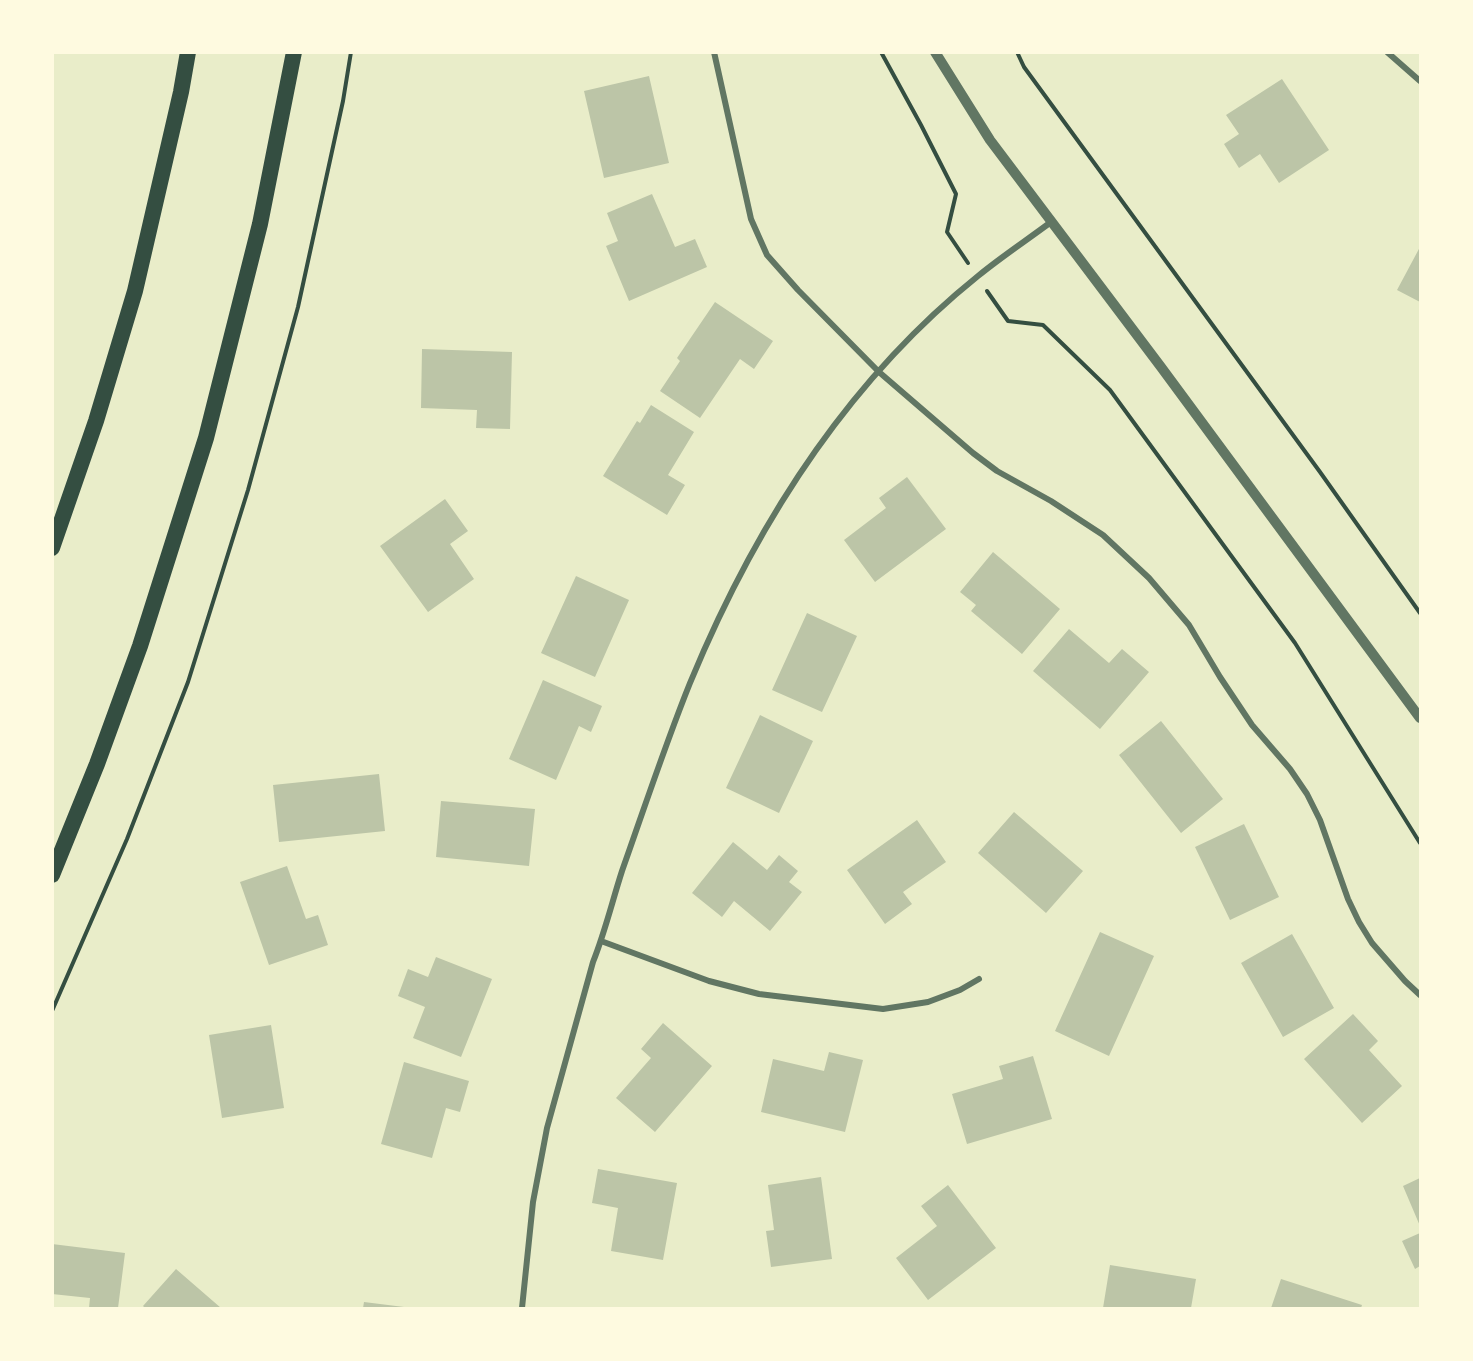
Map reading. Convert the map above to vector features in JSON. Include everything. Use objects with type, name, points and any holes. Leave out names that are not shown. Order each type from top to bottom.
[{"type":"highway","points":[[52,548],[96,421],[135,291],[181,92],[188,52]]},
{"type":"highway","points":[[52,875],[97,764],[140,646],[206,438],[260,224],[294,52]]},
{"type":"street","points":[[714,52],[751,219],[766,255],[879,372],[973,453],[998,471],[1051,501],[1103,535],[1149,578],[1189,626],[1252,725],[1290,769],[1307,794],[1320,820],[1348,899],[1359,922],[1372,944],[1420,995]]},
{"type":"street","points":[[935,52],[990,140],[1420,718]]},
{"type":"street","points":[[1387,52],[1420,81]]},
{"type":"street","points":[[522,1308],[533,1202],[546,1128],[593,962],[622,873],[690,685],[728,597],[781,501],[824,438],[879,372],[920,329],[977,277],[1051,222]]},
{"type":"street","points":[[601,941],[709,981],[759,994],[883,1009],[928,1002],[960,990],[979,979]]},
{"type":"path","points":[[52,1011],[127,839],[192,671],[248,490],[298,307],[343,101],[351,52]]},
{"type":"path","points":[[880,52],[956,194],[947,232],[977,277],[1008,321],[1043,325],[1110,390],[1295,643],[1420,843]]},
{"type":"path","points":[[1017,52],[1024,67],[1320,472],[1420,613]]},
{"type":"building","points":[[649,76],[669,163],[604,178],[584,91]]},
{"type":"building","points":[[1282,79],[1329,150],[1279,183],[1260,154],[1239,168],[1224,144],[1239,134],[1226,115]]},
{"type":"building","points":[[652,194],[675,247],[695,239],[707,267],[629,301],[606,246],[618,241],[607,213]]},
{"type":"building","points":[[1420,247],[1420,302],[1397,290]]},
{"type":"building","points":[[715,302],[773,341],[754,369],[740,359],[700,418],[660,391],[680,361],[677,358]]},
{"type":"building","points":[[422,349],[512,352],[510,429],[476,428],[477,410],[421,408]]},
{"type":"building","points":[[651,405],[694,432],[668,475],[685,485],[667,515],[603,476],[637,421],[640,423]]},
{"type":"building","points":[[907,477],[946,529],[875,582],[844,540],[886,508],[879,498]]},
{"type":"building","points":[[445,499],[468,531],[450,544],[474,579],[428,612],[380,546]]},
{"type":"building","points":[[993,552],[1060,609],[1022,654],[971,611],[976,605],[960,592]]},
{"type":"building","points":[[576,576],[629,600],[595,677],[541,653]]},
{"type":"building","points":[[807,613],[857,636],[822,712],[772,690]]},
{"type":"building","points":[[1069,629],[1109,663],[1122,649],[1149,672],[1100,729],[1033,671]]},
{"type":"building","points":[[543,680],[602,706],[591,732],[579,726],[556,780],[509,759]]},
{"type":"building","points":[[760,715],[813,741],[779,813],[726,788]]},
{"type":"building","points":[[1161,721],[1223,799],[1181,833],[1119,755]]},
{"type":"building","points":[[379,774],[385,831],[279,842],[273,785]]},
{"type":"building","points":[[441,801],[535,809],[529,866],[436,857]]},
{"type":"building","points":[[1014,812],[1083,871],[1046,913],[978,853]]},
{"type":"building","points":[[917,820],[946,862],[903,892],[912,904],[885,924],[847,870]]},
{"type":"building","points":[[1244,824],[1279,897],[1230,920],[1195,847]]},
{"type":"building","points":[[733,842],[767,870],[779,855],[798,871],[789,882],[802,892],[770,931],[734,901],[722,917],[692,893]]},
{"type":"building","points":[[287,866],[306,919],[318,915],[328,945],[269,965],[240,882]]},
{"type":"building","points":[[1100,932],[1154,956],[1109,1056],[1055,1031]]},
{"type":"building","points":[[1292,934],[1334,1008],[1283,1037],[1241,963]]},
{"type":"building","points":[[436,957],[492,979],[461,1057],[413,1038],[425,1007],[398,996],[408,969],[428,977]]},
{"type":"building","points":[[1353,1014],[1378,1041],[1369,1050],[1402,1086],[1362,1123],[1304,1059]]},
{"type":"building","points":[[663,1023],[712,1066],[655,1132],[616,1098],[651,1058],[641,1049]]},
{"type":"building","points":[[271,1025],[284,1108],[222,1118],[209,1035]]},
{"type":"building","points":[[829,1052],[863,1060],[845,1132],[761,1112],[773,1059],[824,1071]]},
{"type":"building","points":[[1033,1056],[1052,1119],[967,1144],[952,1094],[1003,1079],[999,1066]]},
{"type":"building","points":[[404,1062],[469,1081],[460,1112],[446,1108],[432,1158],[381,1144]]},
{"type":"building","points":[[598,1169],[677,1183],[663,1260],[611,1251],[618,1208],[592,1203]]},
{"type":"building","points":[[821,1177],[832,1259],[771,1267],[766,1231],[774,1230],[768,1185]]},
{"type":"building","points":[[1420,1178],[1420,1226],[1403,1186]]},
{"type":"building","points":[[948,1185],[996,1248],[928,1300],[896,1258],[937,1226],[921,1206]]},
{"type":"building","points":[[1420,1233],[1420,1266],[1415,1269],[1402,1241]]},
{"type":"building","points":[[52,1244],[125,1253],[118,1308],[89,1308],[90,1298],[52,1294]]},
{"type":"building","points":[[1110,1265],[1196,1279],[1191,1308],[1103,1308]]},
{"type":"building","points":[[176,1269],[221,1308],[145,1308],[143,1306]]},
{"type":"building","points":[[1281,1279],[1362,1305],[1361,1308],[1271,1308]]},
{"type":"building","points":[[364,1302],[404,1307],[363,1308]]}]
